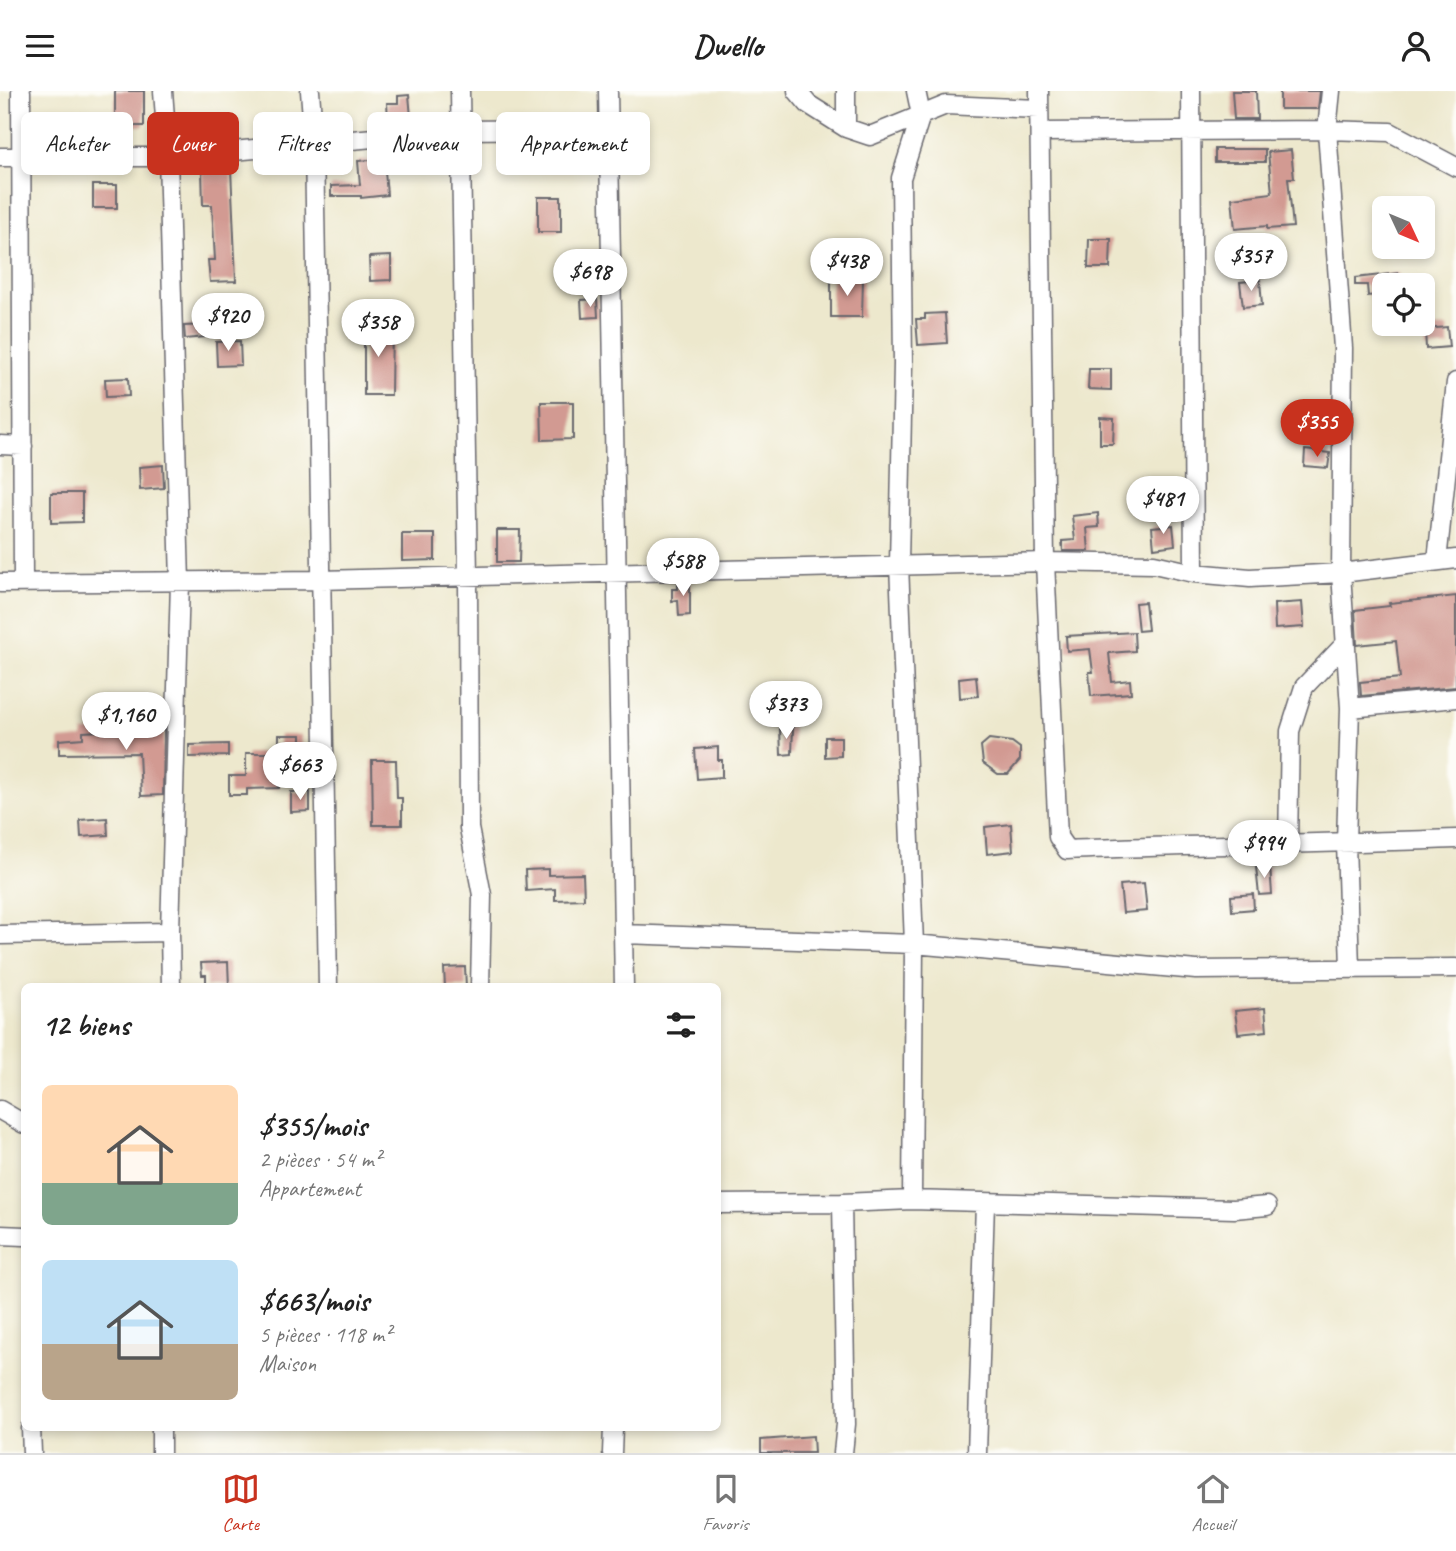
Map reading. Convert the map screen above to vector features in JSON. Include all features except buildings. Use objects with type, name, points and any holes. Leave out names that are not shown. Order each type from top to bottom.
[{"type":"street","points":[[21,91],[21,112]]},
{"type":"street","points":[[163,91],[165,112]]},
{"type":"street","points":[[310,91],[312,112]]},
{"type":"street","points":[[460,91],[460,112]]},
{"type":"street","points":[[608,91],[608,112]]},
{"type":"street","points":[[797,91],[808,104],[846,128],[870,136],[946,104],[1039,100],[1045,562],[1055,814],[1058,837],[1067,850],[1198,844],[1456,839]]},
{"type":"street","points":[[846,91],[846,128]]},
{"type":"street","points":[[912,1200],[914,944],[899,564],[903,378],[901,178],[921,115],[916,91]]},
{"type":"street","points":[[1191,91],[1194,573]]},
{"type":"street","points":[[1331,91],[1327,130],[1343,348],[1340,573],[1350,708],[1346,843],[1350,968]]},
{"type":"street","points":[[1040,132],[1390,132],[1456,167]]},
{"type":"street","points":[[0,157],[21,158]]},
{"type":"street","points":[[22,175],[23,583]]},
{"type":"street","points":[[169,175],[180,582],[171,983]]},
{"type":"street","points":[[314,175],[328,983]]},
{"type":"street","points":[[461,175],[468,577],[468,828],[482,895],[480,983]]},
{"type":"street","points":[[609,175],[624,983]]},
{"type":"street","points":[[1437,561],[1456,381]]},
{"type":"street","points":[[0,445],[23,446]]},
{"type":"street","points":[[0,583],[320,580],[1045,562],[1153,564],[1194,573],[1250,578],[1340,573],[1456,559]]},
{"type":"street","points":[[1288,844],[1290,731],[1304,687],[1344,645]]},
{"type":"street","points":[[1350,708],[1456,698]]},
{"type":"street","points":[[0,935],[170,932]]},
{"type":"street","points":[[623,934],[914,944],[1196,970],[1456,968]]},
{"type":"street","points":[[0,1109],[21,1122]]},
{"type":"street","points":[[721,1204],[912,1200],[1234,1209],[1267,1206]]},
{"type":"street","points":[[842,1203],[846,1424],[843,1453]]},
{"type":"street","points":[[977,1453],[985,1203]]},
{"type":"street","points":[[0,1235],[21,1235]]},
{"type":"street","points":[[31,1431],[32,1453]]},
{"type":"street","points":[[161,1431],[161,1453]]},
{"type":"street","points":[[612,1453],[614,1431]]}]
